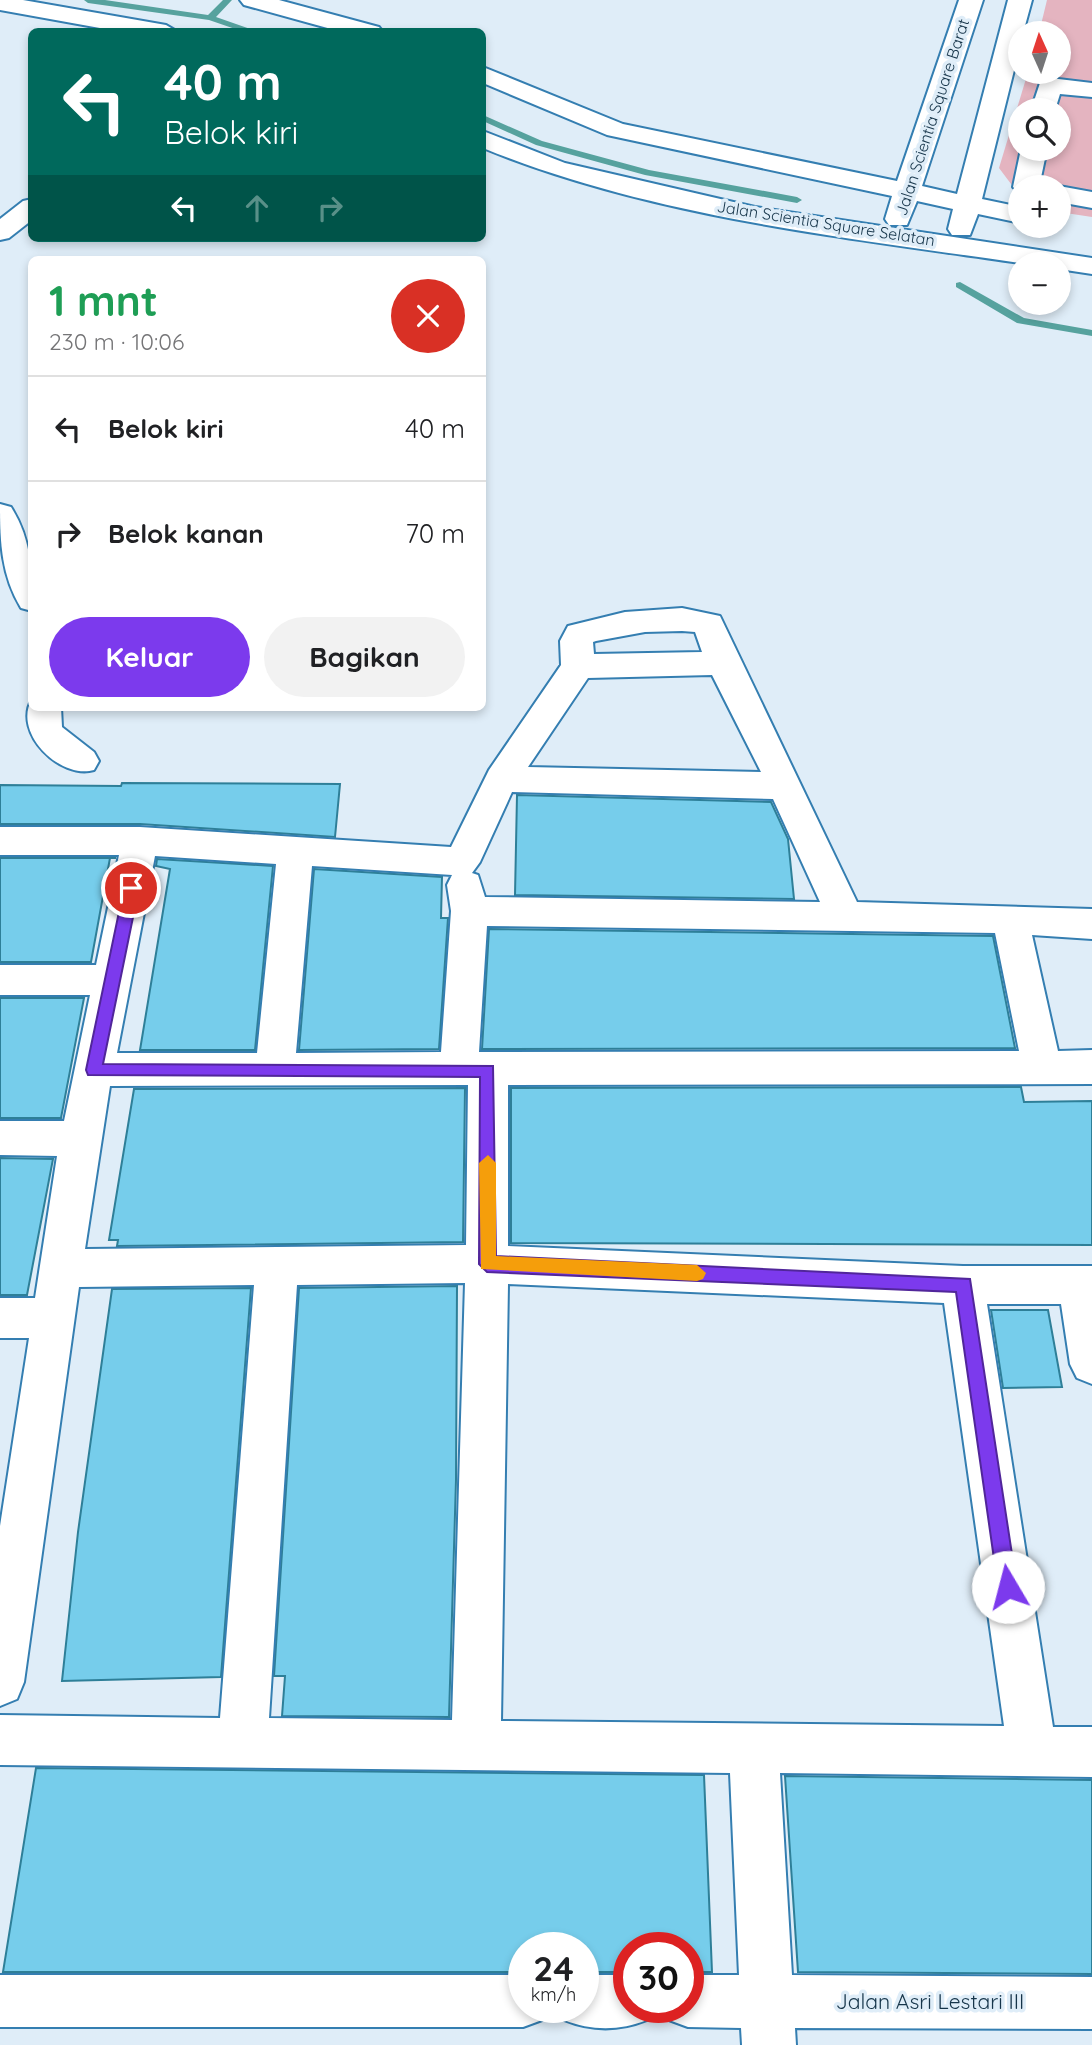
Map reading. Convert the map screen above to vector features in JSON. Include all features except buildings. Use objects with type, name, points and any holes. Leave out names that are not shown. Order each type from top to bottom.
[{"type":"street","points":[[252,0],[356,28]]},
{"type":"street","name":"Jalan Scientia Square Barat","points":[[893,234],[971,0]]},
{"type":"street","points":[[955,244],[969,207],[1020,0]]},
{"type":"street","points":[[0,3],[143,28]]},
{"type":"street","points":[[486,75],[615,131],[1008,213]]},
{"type":"street","points":[[1046,98],[1050,85],[1092,90]]},
{"type":"street","name":"Jalan Scientia Square Selatan","points":[[486,140],[557,169],[755,215],[1092,266]]},
{"type":"street","points":[[1071,196],[1092,200]]},
{"type":"street","points":[[0,232],[28,210]]},
{"type":"street","points":[[0,514],[28,589]]},
{"type":"street","points":[[475,1745],[487,1264],[473,1069],[469,911],[462,862],[501,779],[578,666],[576,640],[580,634],[638,623],[691,618],[708,624],[723,663],[785,786],[845,916]]},
{"type":"street","points":[[43,711],[41,726],[47,736],[64,745],[82,761]]},
{"type":"street","points":[[501,779],[785,786]]},
{"type":"street","points":[[0,841],[140,841],[462,862]]},
{"type":"street","points":[[0,1682],[12,1519],[53,1318],[80,1139],[140,841]]},
{"type":"street","points":[[275,1069],[295,851]]},
{"type":"street","points":[[469,911],[1010,919],[1092,924]]},
{"type":"street","points":[[1010,919],[1042,1065]]},
{"type":"street","points":[[0,980],[113,981]]},
{"type":"street","points":[[94,1070],[1042,1065],[1092,1067]]},
{"type":"street","points":[[0,1138],[80,1139]]},
{"type":"street","points":[[59,1268],[487,1264],[963,1285],[1086,1285],[1092,1364]]},
{"type":"street","points":[[243,1743],[277,1265]]},
{"type":"street","points":[[963,1285],[1032,1752]]},
{"type":"street","points":[[0,1318],[53,1318]]},
{"type":"street","points":[[0,1740],[1092,1752]]},
{"type":"street","points":[[754,1748],[769,2023]]},
{"type":"street","points":[[0,2001],[508,2001]]},
{"type":"street","name":"Jalan Asri Lestari III","points":[[704,2005],[769,2023],[1092,2003]]},
{"type":"shaded area","points":[[1047,0],[1092,0],[1092,217],[1071,214],[1071,175],[1008,175],[1008,180],[999,168],[1008,138],[1008,161],[1071,161],[1071,98],[1020,98],[1024,84],[1071,84],[1071,21],[1042,21]]},
{"type":"waterway","points":[[88,0],[210,18]]},
{"type":"waterway","points":[[210,18],[228,0]]},
{"type":"waterway","points":[[210,18],[242,28]]},
{"type":"waterway","points":[[486,119],[539,143],[648,173],[797,200]]},
{"type":"waterway","points":[[960,285],[1021,321],[1092,333]]},
{"type":"slow traffic","points":[[488,1163],[487,1264],[697,1273]]},
{"type":"route","points":[[131,888],[94,1070],[458,1068],[488,1071],[487,1264],[963,1285],[1008,1587]]}]
